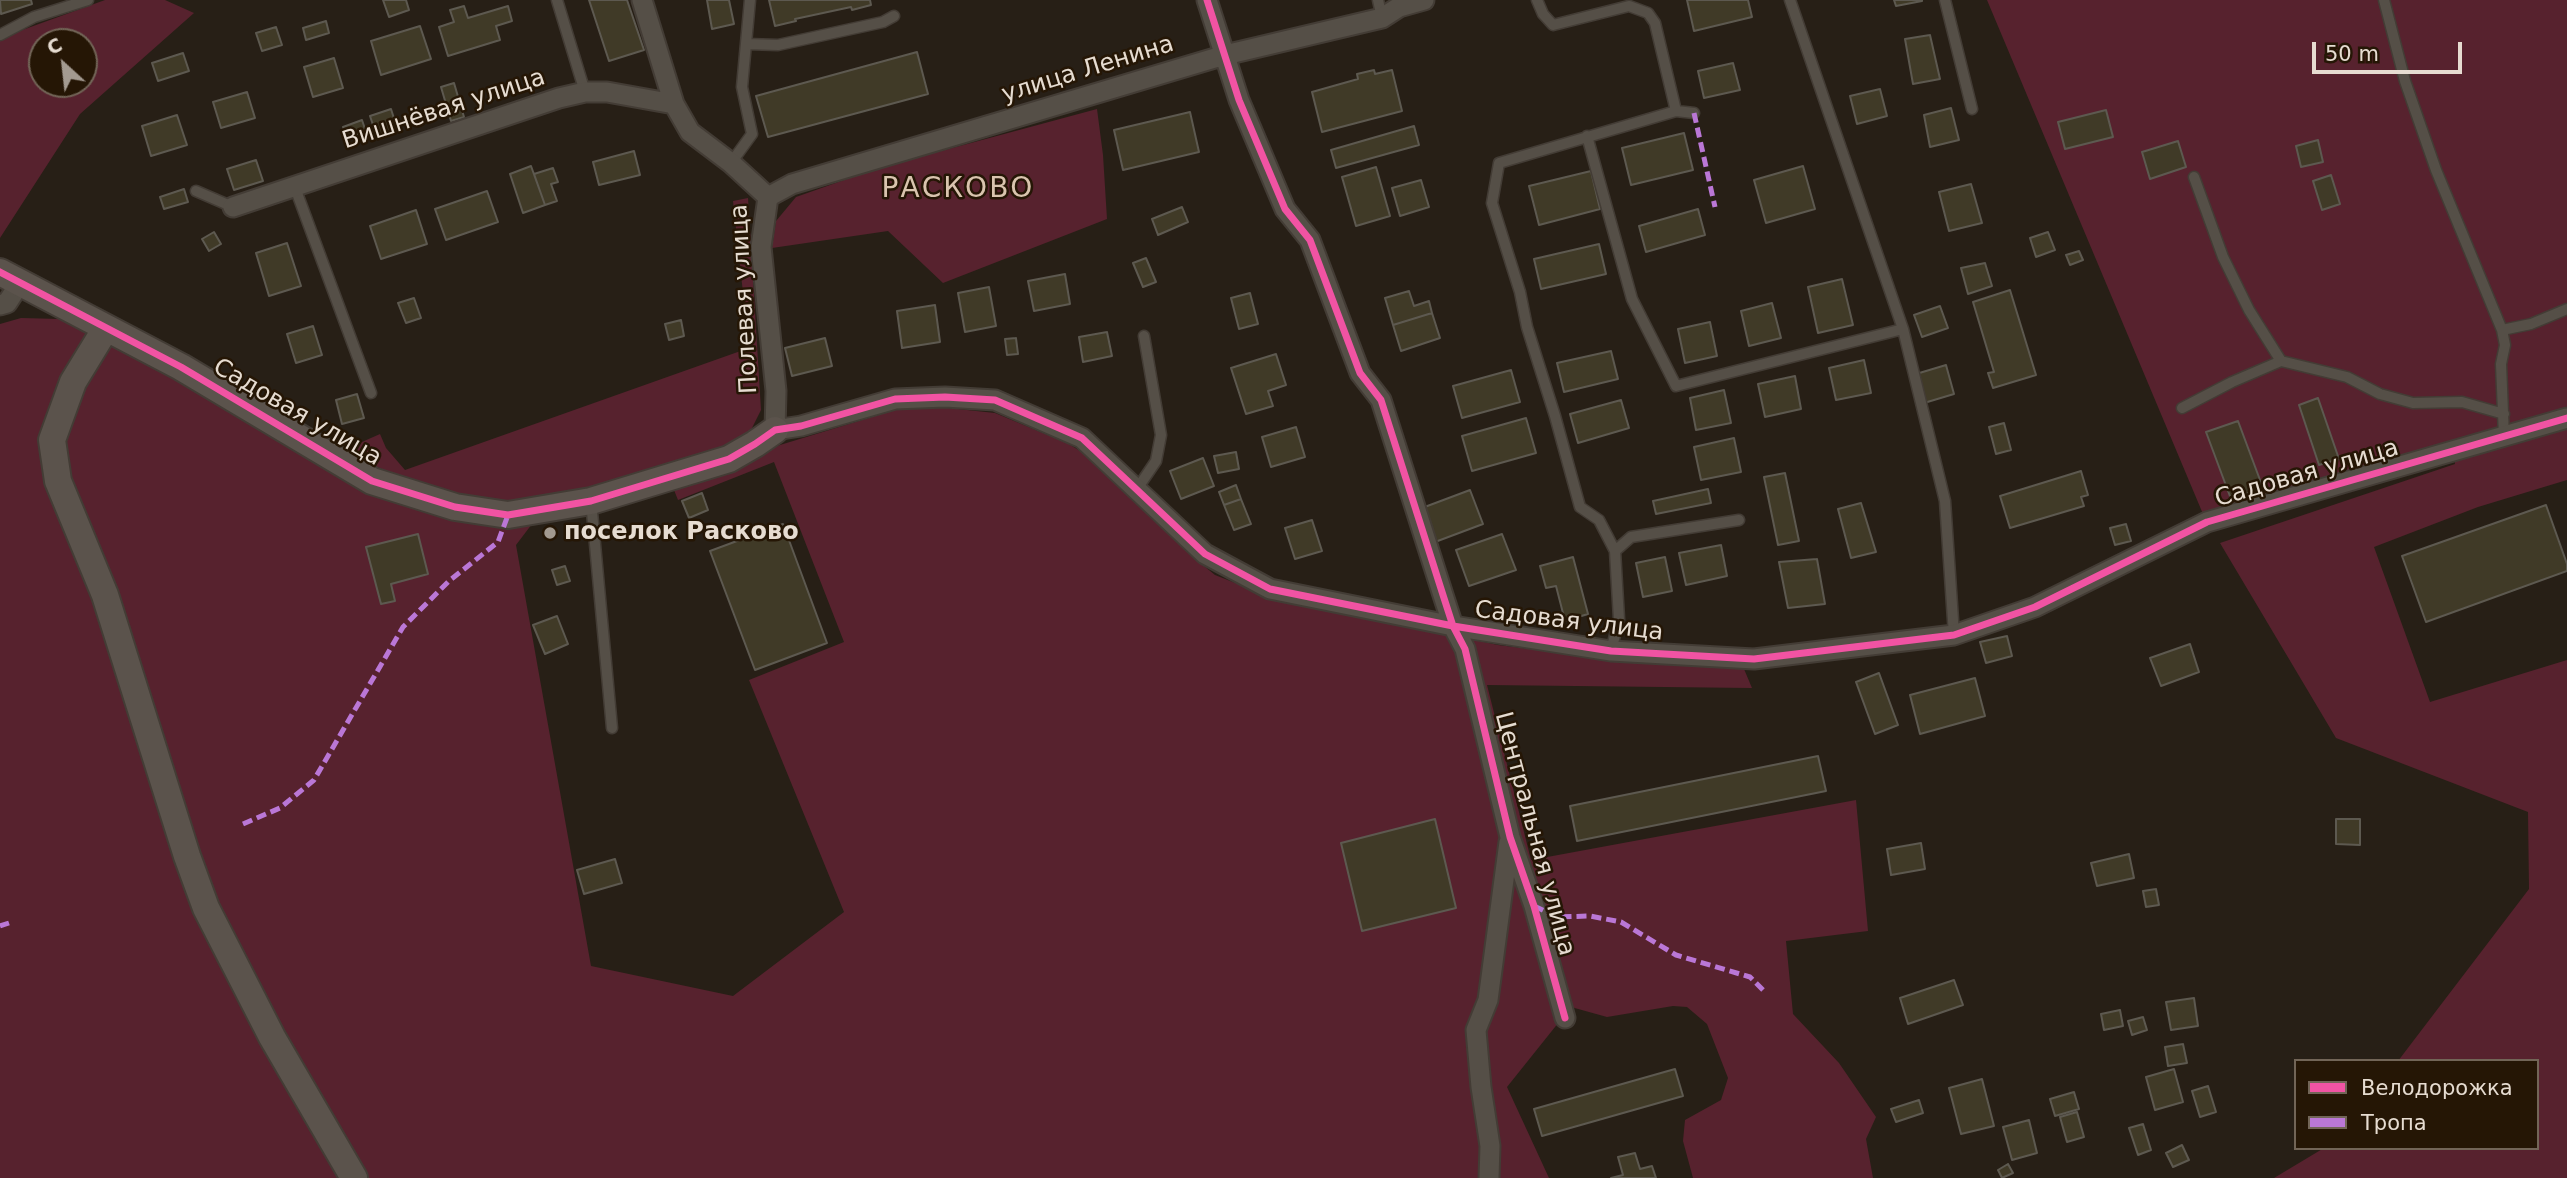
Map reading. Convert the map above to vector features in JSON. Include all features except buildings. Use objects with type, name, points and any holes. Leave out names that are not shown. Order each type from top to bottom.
[{"type":"main road","name":"Садовая улица","points":[[10,277],[181,367],[372,481],[455,507],[508,514],[591,501],[729,458],[775,429]]},
{"type":"main road","points":[[106,328],[73,382],[52,440],[58,481],[105,595],[206,908],[272,1037],[354,1178]]},
{"type":"street","name":"Полевая улица","points":[[642,0],[674,104],[690,132],[731,163],[768,197],[761,247],[776,391],[775,429]]},
{"type":"street","name":"Центральная улица","points":[[1207,0],[1239,100],[1285,209],[1310,240],[1360,373],[1381,400],[1453,626],[1465,649],[1510,837],[1534,906],[1565,1018]]},
{"type":"street","name":"улица Ленина","points":[[768,197],[792,184],[1380,9],[1424,0]]},
{"type":"street","name":"Вишнёвая улица","points":[[233,207],[559,98],[585,92],[607,92],[674,104]]},
{"type":"street","points":[[0,305],[7,303],[10,277]]},
{"type":"street","name":"Садовая улица","points":[[775,429],[801,426],[894,399],[945,397],[995,400],[1082,438],[1205,554],[1270,589],[1453,626],[1611,651],[1754,659],[1954,635],[2035,607],[2207,522],[2567,418]]},
{"type":"street","points":[[1489,1178],[1490,1146],[1476,1030],[1488,1000],[1510,837]]},
{"type":"lane","points":[[0,35],[34,17],[88,0]]},
{"type":"lane","points":[[557,0],[585,92]]},
{"type":"lane","points":[[731,163],[752,134],[742,87],[750,0]]},
{"type":"lane","points":[[1537,0],[1543,14],[1553,26],[1629,6],[1648,13],[1655,23],[1675,111]]},
{"type":"lane","points":[[1790,0],[1903,329],[1945,501],[1954,635]]},
{"type":"lane","points":[[1945,0],[1972,109]]},
{"type":"lane","points":[[2384,0],[2405,81],[2436,170],[2502,330],[2505,345],[2501,364],[2504,437]]},
{"type":"lane","points":[[747,44],[778,45],[883,22],[894,16]]},
{"type":"lane","points":[[1611,651],[1619,619],[1615,551],[1599,520],[1580,507],[1527,327],[1520,292],[1492,203],[1499,163],[1675,111],[1694,113]]},
{"type":"lane","points":[[1587,136],[1632,299],[1676,386],[1903,329]]},
{"type":"lane","points":[[2194,177],[2222,257],[2249,310],[2281,361]]},
{"type":"lane","points":[[294,185],[371,393]]},
{"type":"lane","points":[[196,191],[233,207]]},
{"type":"lane","points":[[2502,330],[2531,324],[2567,309]]},
{"type":"lane","points":[[1137,489],[1157,461],[1161,435],[1144,335]]},
{"type":"lane","points":[[2182,408],[2231,382],[2281,361],[2347,377],[2380,394],[2413,403],[2462,402],[2504,414]]},
{"type":"lane","points":[[591,501],[612,728]]},
{"type":"lane","points":[[1615,551],[1631,537],[1739,520]]},
{"type":"shaded area","points":[[105,0],[165,0],[194,13],[80,114],[0,238],[0,36]]},
{"type":"shaded area","points":[[1987,0],[2567,0],[2567,480],[2478,507],[2374,547],[2430,702],[2567,660],[2567,1178],[2274,1178],[2321,1150],[2539,1150],[2539,1059],[2400,1059],[2529,889],[2528,812],[2336,738],[2220,543],[2455,464],[2453,441],[2203,514]]},
{"type":"shaded area","points":[[1097,109],[1107,219],[943,283],[888,231],[772,248],[776,221],[796,197],[878,168]]},
{"type":"shaded area","points":[[748,198],[761,410],[751,430],[732,443],[590,493],[506,504],[457,495],[408,480],[375,466],[346,449],[380,434],[386,448],[405,470],[749,348],[733,201]]},
{"type":"shaded area","points":[[21,318],[60,319],[171,377],[368,492],[454,519],[532,524],[516,545],[591,966],[733,996],[844,912],[749,680],[844,642],[774,462],[678,500],[674,490],[780,445],[898,409],[939,407],[995,413],[1067,443],[1095,460],[1193,557],[1215,575],[1266,595],[1498,645],[1611,659],[1744,669],[1752,688],[1487,685],[1531,860],[1856,800],[1868,931],[1786,941],[1793,1014],[1839,1063],[1876,1117],[1866,1139],[1873,1178],[1693,1178],[1683,1141],[1685,1120],[1721,1100],[1728,1078],[1707,1024],[1687,1007],[1673,1006],[1607,1017],[1571,1007],[1507,1087],[1549,1178],[0,1178],[0,324]]},
{"type":"marked path","points":[[1694,113],[1715,207]]},
{"type":"marked path","points":[[243,824],[280,808],[314,780],[403,627],[449,581],[498,542],[508,515]]},
{"type":"marked path","points":[[1534,906],[1557,917],[1590,916],[1621,922],[1676,955],[1750,977],[1763,990]]},
{"type":"marked path","points":[[0,926],[9,923]]},
{"type":"cycle path","points":[[1207,0],[1239,100],[1285,209],[1310,240],[1360,373],[1381,400],[1453,626],[1465,649],[1510,837],[1534,906],[1565,1018]]},
{"type":"cycle path","points":[[0,272],[181,367],[372,481],[455,507],[508,515],[591,501],[729,459],[775,430],[801,426],[895,399],[945,397],[995,400],[1082,438],[1205,554],[1270,589],[1453,626],[1611,651],[1754,659],[1954,635],[2035,607],[2207,522],[2567,418]]},
{"type":"place","name":"поселок Расково","points":[[550,533]]},
{"type":"district","name":"РАСКОВО","points":[[958,190]]}]
